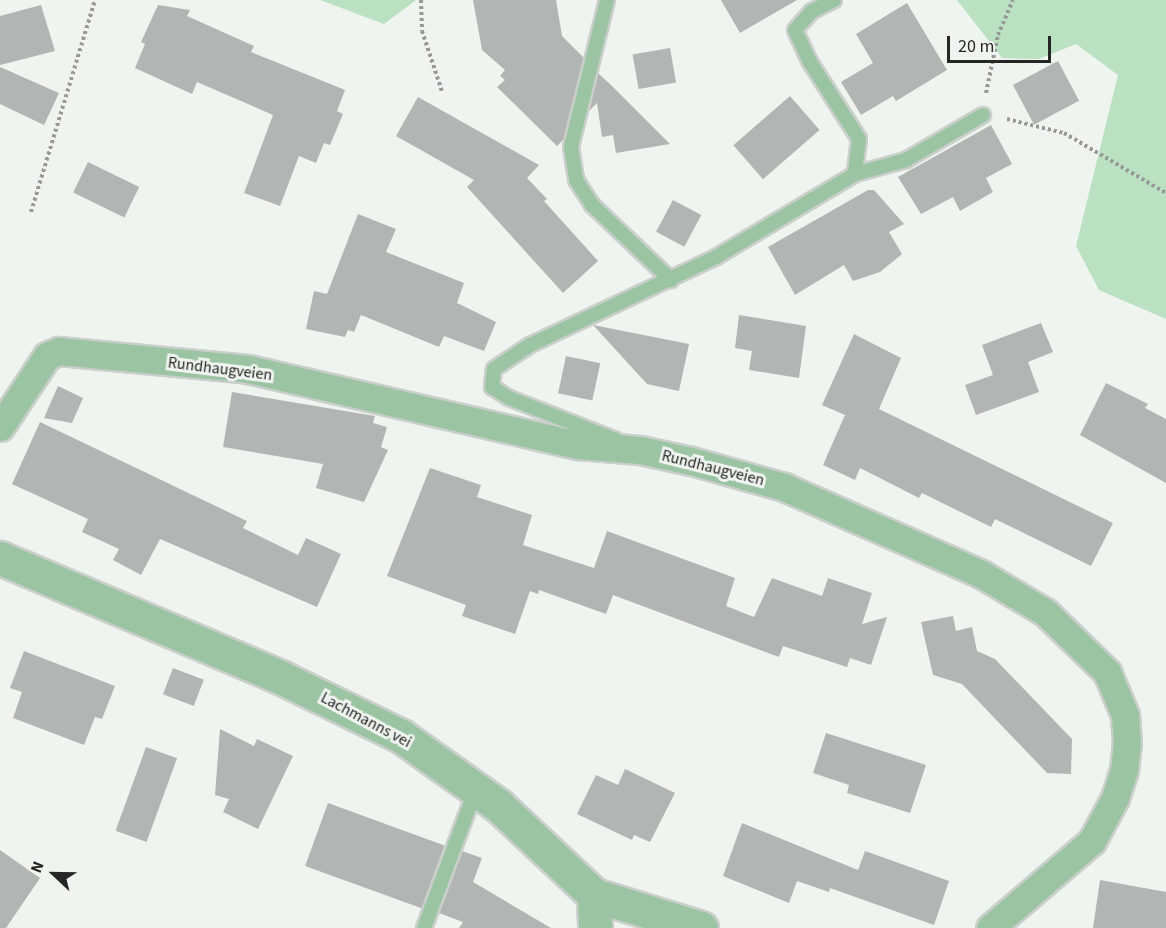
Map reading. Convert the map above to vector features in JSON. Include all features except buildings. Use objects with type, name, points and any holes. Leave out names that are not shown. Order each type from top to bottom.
[{"type":"street","name":"Rundhaugveien","points":[[0,428],[47,356],[59,351],[249,369],[578,445],[640,450],[784,487],[932,551],[1018,594],[1045,612],[1107,672],[1125,715],[1124,770],[1115,798],[1092,841],[1077,857],[990,928]]},
{"type":"street","name":"Lachmanns vei","points":[[0,558],[322,696],[401,736],[476,788],[594,895],[700,928]]},
{"type":"street","points":[[594,895],[595,928]]},
{"type":"lane","points":[[607,0],[571,147],[576,180],[592,205],[671,280]]},
{"type":"lane","points":[[834,0],[812,11],[795,30],[810,62],[860,139],[855,174]]},
{"type":"lane","points":[[640,450],[509,398],[492,387],[494,369],[530,345],[671,280],[855,174],[906,160],[983,115]]},
{"type":"lane","points":[[424,928],[476,788]]},
{"type":"path","points":[[32,212],[95,0]]},
{"type":"path","points":[[421,0],[422,31],[442,91]]},
{"type":"path","points":[[986,86],[998,35],[1013,0]]},
{"type":"path","points":[[983,115],[1064,133],[1166,193]]},
{"type":"green space","points":[[320,0],[416,0],[384,24]]},
{"type":"green space","points":[[957,0],[1166,0],[1166,319],[1099,290],[1076,246],[1118,75],[1076,44],[1039,59],[1002,58]]}]
